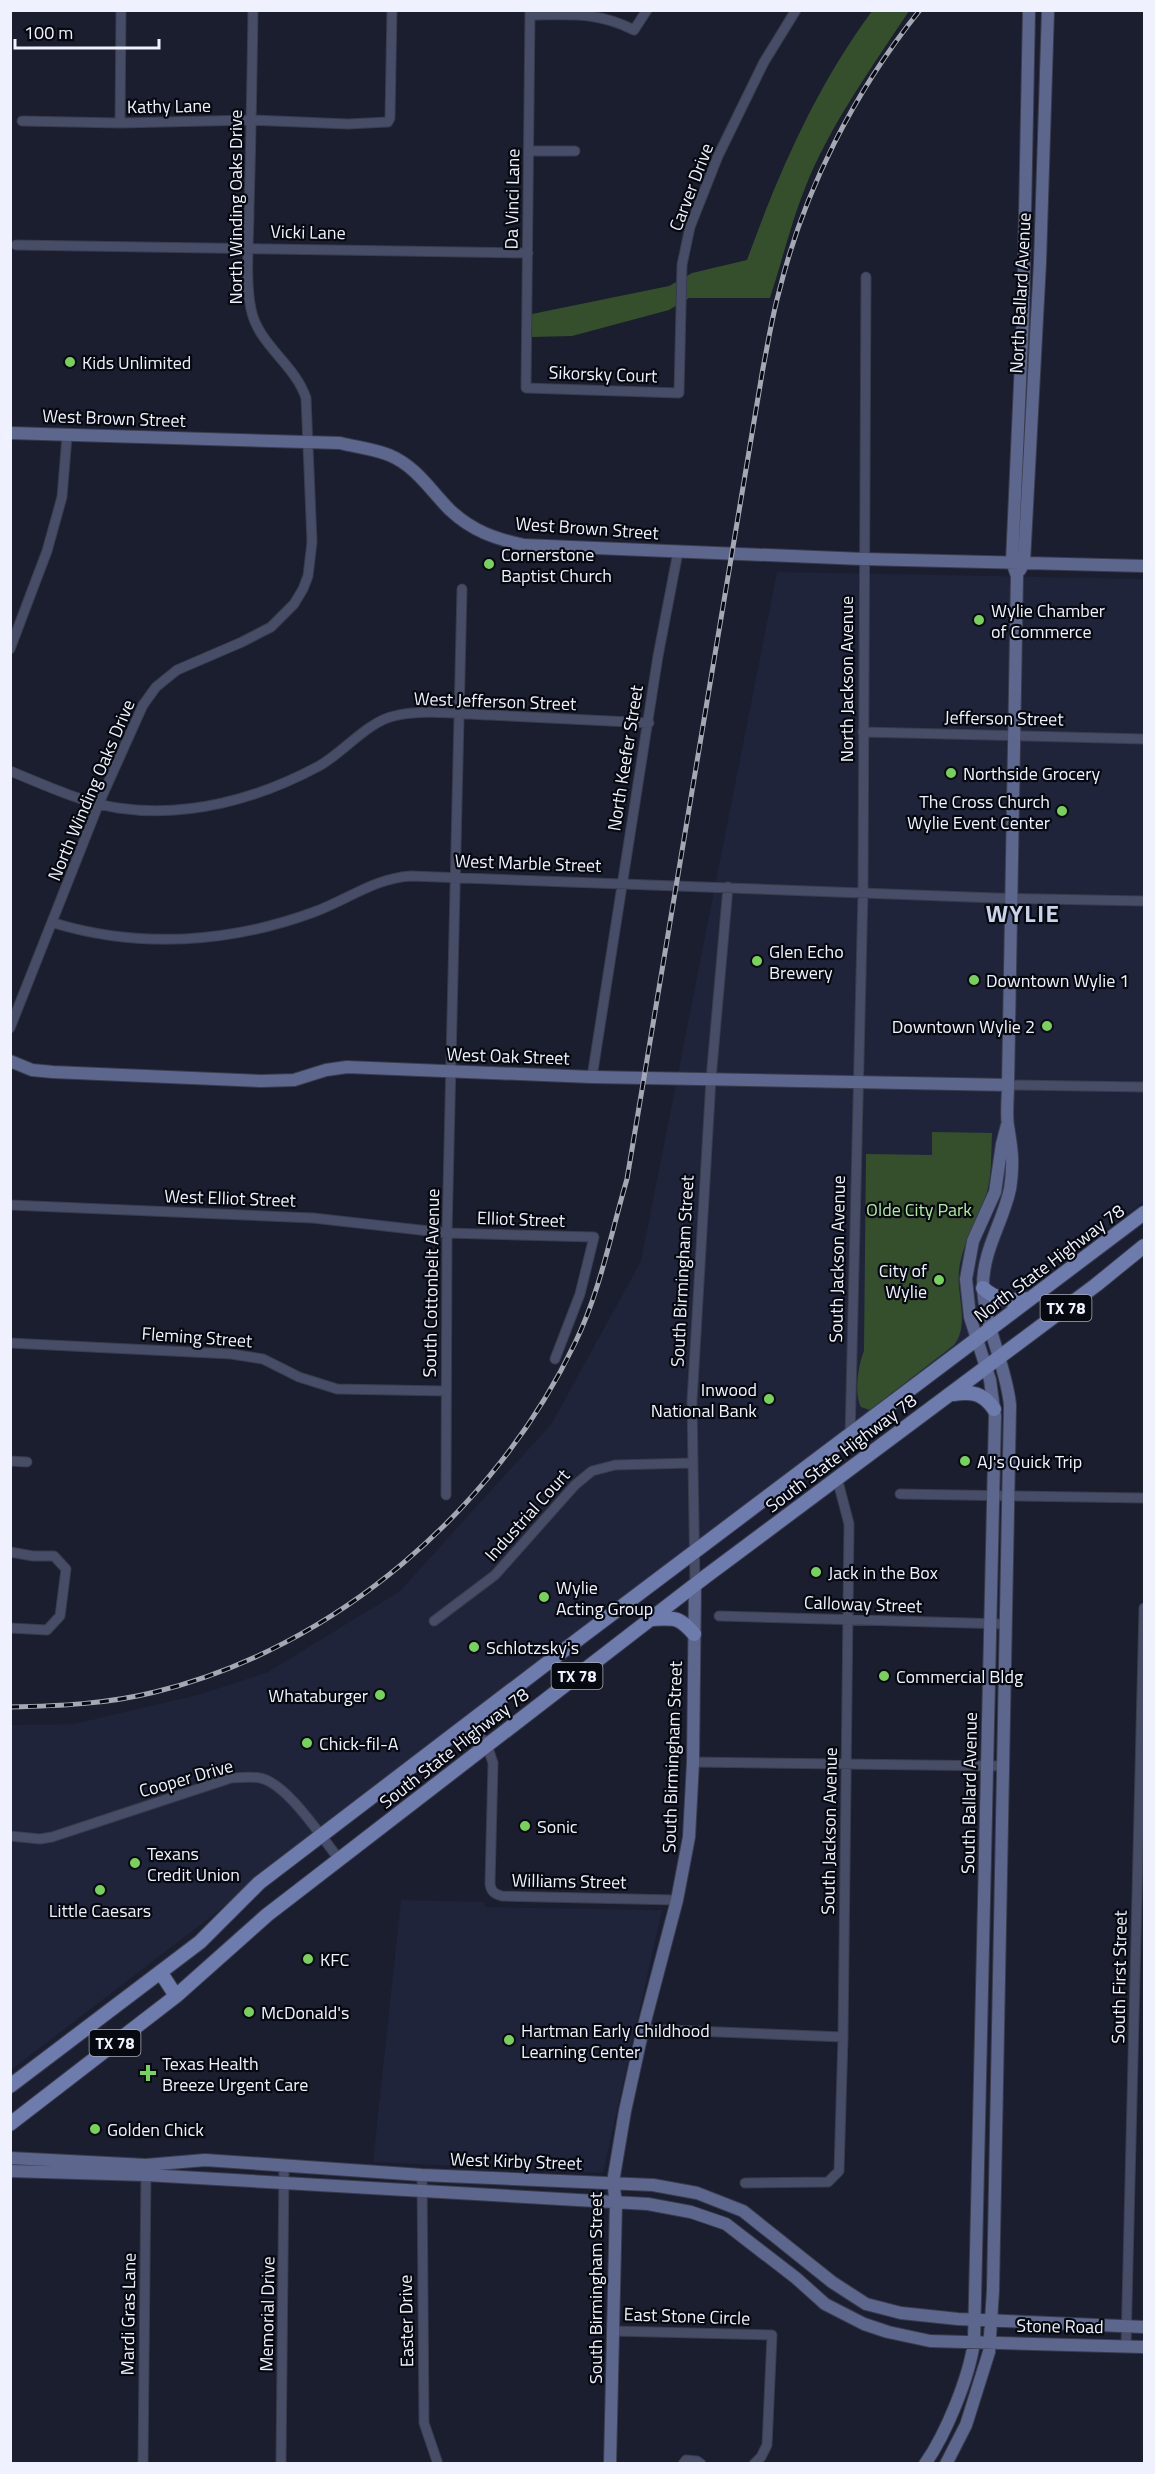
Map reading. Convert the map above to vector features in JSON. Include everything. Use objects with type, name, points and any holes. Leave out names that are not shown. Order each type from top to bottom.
[{"type":"main road","name":"North Ballard Avenue","points":[[1018,562],[1029,10]]},
{"type":"main road","name":"North Ballard Avenue","points":[[1008,1084],[1017,576],[1040,273],[1048,10]]},
{"type":"main road","name":"West Brown Street","points":[[10,433],[340,443],[390,455],[417,473],[451,510],[468,524],[496,539],[524,545],[863,559],[1144,566]]},
{"type":"main road","name":"West Oak Street","points":[[10,1061],[32,1070],[53,1072],[261,1081],[294,1080],[326,1070],[347,1067],[592,1077],[1008,1084]]},
{"type":"main road","name":"South Ballard Avenue","points":[[926,2463],[946,2426],[970,2361],[974,2342],[984,2320],[999,1997],[1010,1405],[1007,1383],[991,1330],[983,1288],[987,1255],[1004,1210],[1011,1178],[1012,1143],[1008,1124],[1008,1084]]},
{"type":"main road","name":"South Ballard Avenue","points":[[946,2463],[966,2424],[991,2343],[984,2320],[983,1997],[994,1409],[986,1368],[976,1341],[968,1306],[967,1268],[973,1241],[995,1192],[1002,1144],[1008,1124]]},
{"type":"main road","name":"North State Highway 78","points":[[976,1341],[1144,1213]]},
{"type":"main road","name":"TX 78","points":[[986,1368],[1144,1246]]},
{"type":"main road","points":[[983,1288],[990,1295],[1006,1301],[1029,1299]]},
{"type":"main road","name":"South State Highway 78","points":[[10,2086],[200,1942],[259,1884],[976,1341]]},
{"type":"main road","name":"South State Highway 78","points":[[10,2124],[176,1996],[267,1915],[339,1859],[651,1618],[986,1368]]},
{"type":"main road","points":[[951,1394],[965,1392],[979,1394],[990,1402],[994,1409]]},
{"type":"main road","name":"South Birmingham Street","points":[[610,2463],[616,2202],[613,2182],[643,2029],[677,1900],[689,1837],[693,1762],[695,1585]]},
{"type":"main road","points":[[651,1618],[678,1619],[683,1621],[694,1634]]},
{"type":"main road","points":[[161,1973],[176,1996]]},
{"type":"main road","points":[[983,1997],[999,1997]]},
{"type":"main road","name":"West Kirby Street","points":[[10,2158],[284,2184],[648,2204],[691,2212],[726,2224],[825,2304],[864,2324],[912,2338],[974,2342]]},
{"type":"main road","name":"West Kirby Street","points":[[10,2171],[146,2170],[205,2160],[422,2175],[653,2185],[697,2193],[743,2211],[832,2282],[866,2304],[901,2313],[984,2320]]},
{"type":"main road","name":"Stone Road","points":[[984,2320],[1144,2327]]},
{"type":"main road","name":"Stone Road","points":[[974,2342],[1144,2347]]},
{"type":"street","points":[[120,123],[121,10]]},
{"type":"street","name":"North Winding Oaks Drive","points":[[10,1028],[54,922],[99,803],[143,705],[156,687],[177,670],[272,627],[298,597],[308,576],[312,542],[308,409],[302,386],[285,361],[268,345],[251,309],[249,248],[253,10]]},
{"type":"street","name":"Kathy Lane","points":[[22,121],[120,123],[251,120],[348,124],[388,122],[390,117],[392,10]]},
{"type":"street","points":[[530,13],[595,15],[619,22],[634,30],[647,10]]},
{"type":"street","name":"Carver Drive","points":[[679,393],[682,266],[690,227],[718,156],[764,62],[796,10]]},
{"type":"street","name":"Da Vinci Lane","points":[[526,388],[530,13]]},
{"type":"street","points":[[529,151],[575,151]]},
{"type":"street","name":"Vicki Lane","points":[[16,244],[528,253]]},
{"type":"street","name":"North Jackson Avenue","points":[[858,1081],[863,892],[866,277]]},
{"type":"street","name":"Sikorsky Court","points":[[526,388],[679,393]]},
{"type":"street","points":[[10,649],[14,630],[47,551],[62,497],[67,436]]},
{"type":"street","name":"North Keefer Street","points":[[592,1077],[658,656],[678,552]]},
{"type":"street","name":"South Cottonbelt Avenue","points":[[446,1495],[447,1233],[462,589]]},
{"type":"street","name":"West Jefferson Street","points":[[10,771],[76,797],[117,808],[154,810],[220,804],[261,793],[292,780],[323,763],[392,716],[459,713],[648,723]]},
{"type":"street","name":"Jefferson Street","points":[[863,732],[1144,739]]},
{"type":"street","name":"West Marble Street","points":[[54,922],[86,932],[147,939],[215,937],[248,932],[311,913],[394,877],[457,877],[1144,901]]},
{"type":"street","name":"South Birmingham Street","points":[[695,1585],[692,1401],[711,1079],[728,887]]},
{"type":"street","name":"South Jackson Avenue","points":[[849,1437],[858,1081]]},
{"type":"street","points":[[1008,1084],[1144,1087]]},
{"type":"street","name":"West Elliot Street","points":[[10,1205],[313,1218],[447,1233]]},
{"type":"street","name":"Elliot Street","points":[[447,1233],[594,1237],[580,1294],[555,1359]]},
{"type":"street","name":"Fleming Street","points":[[10,1343],[231,1354],[263,1359],[299,1377],[337,1389],[446,1392]]},
{"type":"street","points":[[10,1461],[27,1462]]},
{"type":"street","name":"Industrial Court","points":[[434,1621],[495,1575],[575,1485],[592,1471],[615,1465],[693,1463]]},
{"type":"street","name":"South Jackson Avenue","points":[[745,2183],[828,2182],[839,2171],[843,2037],[849,1524],[837,1478]]},
{"type":"street","points":[[900,1494],[1144,1498]]},
{"type":"street","points":[[10,1552],[33,1556],[54,1556],[66,1569],[60,1616],[54,1623],[47,1630],[10,1628]]},
{"type":"street","name":"South First Street","points":[[1126,2346],[1144,1608]]},
{"type":"street","name":"Calloway Street","points":[[719,1616],[1005,1624]]},
{"type":"street","name":"Williams Street","points":[[470,1723],[487,1745],[493,1763],[490,1884],[495,1894],[501,1896],[677,1900]]},
{"type":"street","points":[[693,1762],[1003,1766]]},
{"type":"street","name":"Cooper Drive","points":[[10,1836],[40,1839],[52,1837],[231,1778],[261,1778],[276,1786],[290,1798],[339,1859]]},
{"type":"street","points":[[643,2029],[843,2037]]},
{"type":"street","name":"Memorial Drive","points":[[281,2463],[284,2165]]},
{"type":"street","name":"Mardi Gras Lane","points":[[143,2463],[146,2170]]},
{"type":"street","name":"Easter Drive","points":[[422,2175],[420,2191],[424,2423],[438,2463]]},
{"type":"street","name":"East Stone Circle","points":[[613,2331],[772,2335],[767,2445],[754,2463]]},
{"type":"street","points":[[683,2463],[686,2460],[701,2463]]},
{"type":"shaded area","points":[[777,572],[1144,579],[1144,1201],[11,2070],[11,1725],[74,1724],[201,1694],[268,1672],[400,1591],[552,1423],[641,1261]]},
{"type":"shaded area","name":"Hartman Early Childhood Learning Center","points":[[401,1900],[484,1902],[485,1907],[662,1910],[603,2173],[373,2162]]},
{"type":"green space","points":[[872,11],[909,11],[852,97],[815,165],[795,215],[770,298],[689,298],[669,310],[572,336],[532,337],[532,314],[669,286],[692,273],[747,260],[800,131],[833,70]]},
{"type":"green space","name":"Olde City Park","points":[[932,1132],[992,1133],[989,1185],[967,1240],[959,1270],[962,1319],[959,1337],[954,1345],[870,1410],[861,1407],[857,1387],[864,1351],[866,1154],[932,1155]]},
{"type":"railway","points":[[10,1707],[101,1702],[155,1692],[221,1671],[285,1642],[346,1606],[403,1564],[454,1515],[501,1462],[541,1404],[575,1343],[598,1283],[627,1179],[772,320],[802,216],[834,144],[874,74],[920,10]]},
{"type":"place","name":"Kids Unlimited","points":[[70,362]]},
{"type":"place","name":"Cornerstone Baptist Church","points":[[489,564]]},
{"type":"place","name":"Wylie Chamber of Commerce","points":[[979,620]]},
{"type":"place","name":"Northside Grocery","points":[[951,773]]},
{"type":"place","name":"The Cross Church Wylie Event Center","points":[[1062,811]]},
{"type":"place","name":"Glen Echo Brewery","points":[[757,961]]},
{"type":"place","name":"Downtown Wylie 1","points":[[974,980]]},
{"type":"place","name":"Downtown Wylie 2","points":[[1047,1026]]},
{"type":"place","name":"City of Wylie","points":[[939,1280]]},
{"type":"place","name":"Inwood National Bank","points":[[769,1399]]},
{"type":"place","name":"AJ's Quick Trip","points":[[965,1461]]},
{"type":"place","name":"Jack in the Box","points":[[816,1572]]},
{"type":"place","name":"Wylie Acting Group","points":[[544,1597]]},
{"type":"place","name":"Schlotzsky's","points":[[474,1647]]},
{"type":"place","name":"Commercial Bldg","points":[[884,1676]]},
{"type":"place","name":"Whataburger","points":[[380,1695]]},
{"type":"place","name":"Chick-fil-A","points":[[307,1743]]},
{"type":"place","name":"Sonic","points":[[525,1826]]},
{"type":"place","name":"Texans Credit Union","points":[[135,1863]]},
{"type":"place","name":"Little Caesars","points":[[100,1890]]},
{"type":"place","name":"KFC","points":[[308,1959]]},
{"type":"place","name":"McDonald's","points":[[249,2012]]},
{"type":"place","name":"Hartman Early Childhood Learning Center","points":[[509,2040]]},
{"type":"place","name":"Texas Health Breeze Urgent Care","points":[[148,2073]]},
{"type":"place","name":"Golden Chick","points":[[95,2129]]},
{"type":"district","name":"WYLIE","points":[[1023,913]]}]
